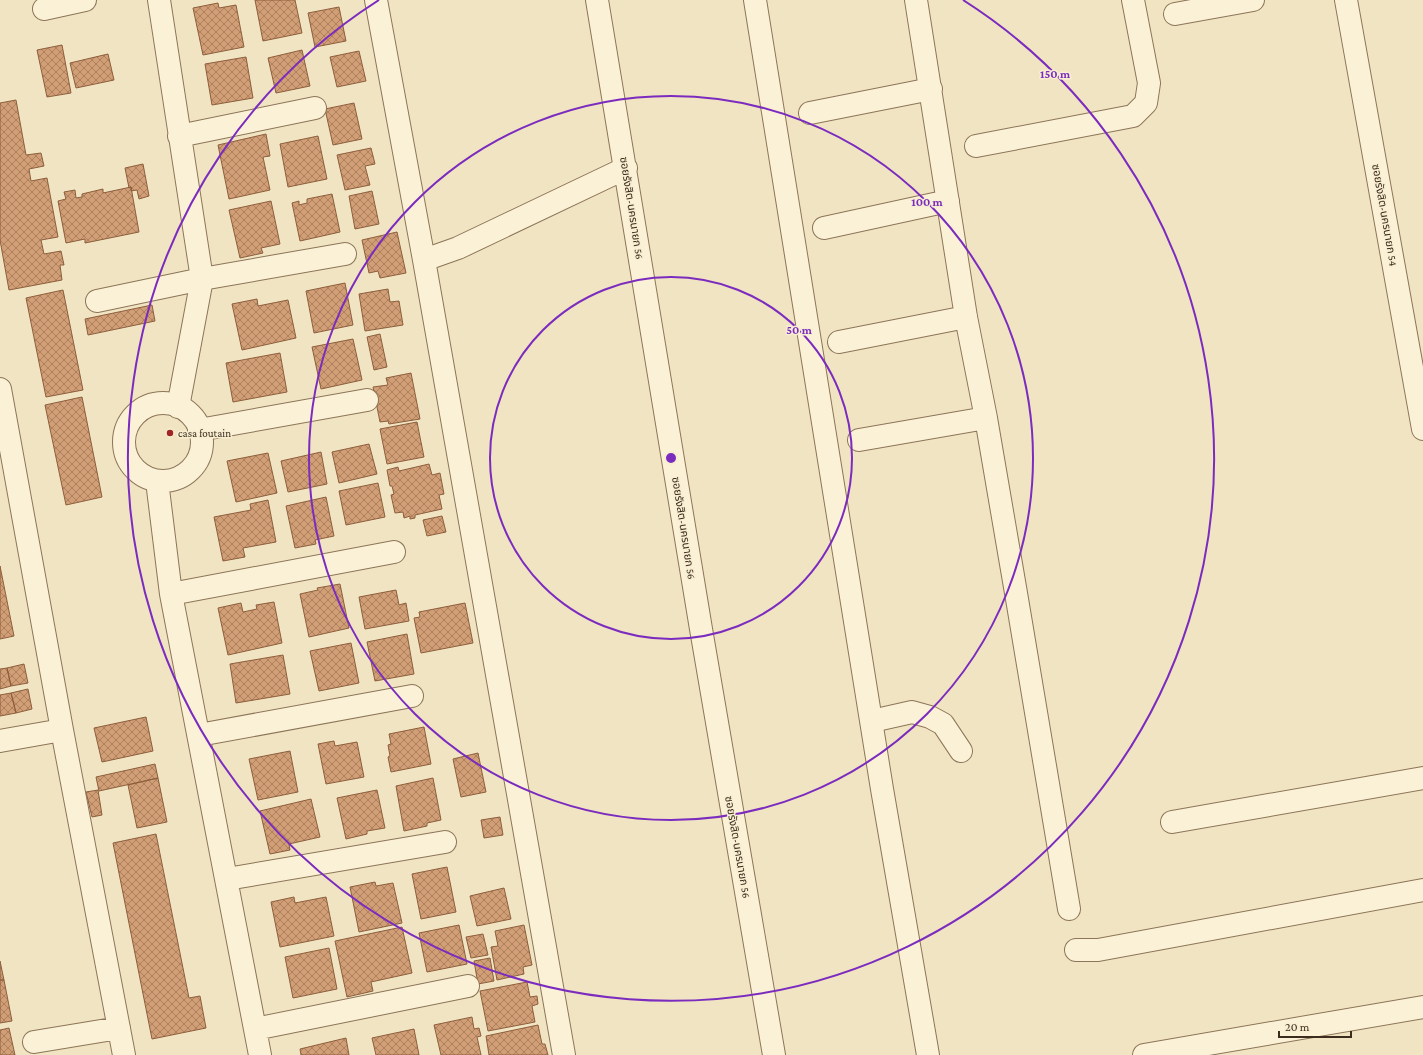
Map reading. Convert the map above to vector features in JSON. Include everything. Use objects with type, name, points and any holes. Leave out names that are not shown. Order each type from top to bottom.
[{"type":"street","points":[[44,9],[85,0]]},
{"type":"street","points":[[159,0],[202,279],[178,407]]},
{"type":"street","points":[[376,0],[424,260],[564,1055]]},
{"type":"street","name":"ซอยรังสิต-นครนายก 56","points":[[597,0],[626,168],[701,629],[774,1055]]},
{"type":"street","points":[[755,0],[872,721],[928,1055]]},
{"type":"street","points":[[916,0],[966,316],[986,418],[1069,909]]},
{"type":"street","points":[[976,146],[1133,116],[1146,103],[1149,83],[1133,0]]},
{"type":"street","points":[[1175,14],[1253,0]]},
{"type":"street","name":"ซอยรังสิต-นครนายก 54","points":[[1346,0],[1423,429]]},
{"type":"street","points":[[810,113],[930,89]]},
{"type":"street","points":[[179,136],[315,108]]},
{"type":"street","points":[[424,260],[458,248],[626,168]]},
{"type":"street","points":[[824,228],[948,202]]},
{"type":"street","points":[[97,301],[202,279],[345,254]]},
{"type":"street","points":[[838,342],[966,316]]},
{"type":"street","points":[[0,389],[62,730],[124,1055]]},
{"type":"street","points":[[200,430],[367,400]]},
{"type":"street","points":[[165,404],[178,407],[191,416],[200,430],[202,443],[199,456],[192,467],[182,476],[170,480],[157,481],[144,476],[134,468],[126,457],[123,445],[125,432],[131,420],[140,410],[152,405],[165,404]]},
{"type":"street","points":[[859,440],[986,418]]},
{"type":"street","points":[[157,481],[172,594],[260,1055]]},
{"type":"street","points":[[172,594],[394,552]]},
{"type":"street","points":[[199,734],[412,696]]},
{"type":"street","points":[[872,721],[912,712],[930,718],[943,724],[961,751]]},
{"type":"street","points":[[0,741],[62,730]]},
{"type":"street","points":[[1172,822],[1423,778]]},
{"type":"street","points":[[227,879],[445,842]]},
{"type":"street","points":[[1076,950],[1098,950],[1423,890]]},
{"type":"street","points":[[255,1029],[468,986]]},
{"type":"street","points":[[1144,1055],[1423,1008]]},
{"type":"street","points":[[34,1042],[119,1028]]},
{"type":"building","points":[[255,0],[295,0],[302,33],[263,41]]},
{"type":"building","points":[[218,3],[219,8],[236,5],[244,47],[203,55],[193,8]]},
{"type":"building","points":[[339,7],[346,41],[315,47],[308,13]]},
{"type":"building","points":[[62,45],[71,93],[47,97],[37,50]]},
{"type":"building","points":[[302,50],[310,86],[276,93],[268,58]]},
{"type":"building","points":[[359,51],[366,81],[337,87],[330,57]]},
{"type":"building","points":[[108,54],[114,80],[76,88],[70,63]]},
{"type":"building","points":[[246,57],[253,98],[212,105],[205,64]]},
{"type":"building","points":[[16,100],[26,155],[41,153],[44,166],[29,169],[31,181],[47,178],[58,237],[41,240],[44,254],[61,251],[64,265],[60,265],[62,280],[9,290],[0,240],[0,103]]},
{"type":"building","points":[[354,103],[362,139],[333,145],[325,109]]},
{"type":"building","points":[[266,134],[270,156],[263,157],[270,190],[229,199],[218,145]]},
{"type":"building","points":[[318,136],[327,179],[288,187],[280,144]]},
{"type":"building","points":[[371,148],[375,164],[365,166],[370,185],[345,190],[337,155]]},
{"type":"building","points":[[143,164],[149,196],[139,199],[137,190],[131,191],[131,187],[129,188],[125,168]]},
{"type":"building","points":[[131,187],[139,232],[85,243],[85,239],[66,243],[58,201],[66,199],[64,192],[75,190],[76,198],[82,197],[82,194],[103,189],[103,193]]},
{"type":"building","points":[[372,191],[379,224],[355,229],[349,196]]},
{"type":"building","points":[[332,194],[340,232],[300,241],[292,203],[299,201],[299,205],[307,203],[307,199]]},
{"type":"building","points":[[271,201],[280,244],[261,248],[263,253],[240,258],[229,210]]},
{"type":"building","points":[[397,232],[406,273],[380,278],[378,271],[369,273],[362,240]]},
{"type":"building","points":[[345,283],[353,325],[314,333],[306,291]]},
{"type":"building","points":[[388,289],[390,302],[399,301],[403,325],[365,331],[359,294]]},
{"type":"building","points":[[63,290],[83,390],[46,397],[26,298]]},
{"type":"building","points":[[257,299],[258,306],[288,300],[296,338],[242,350],[232,304]]},
{"type":"building","points":[[152,305],[155,321],[88,335],[85,319]]},
{"type":"building","points":[[380,334],[387,367],[374,370],[367,337]]},
{"type":"building","points":[[353,339],[362,380],[321,389],[312,347]]},
{"type":"building","points":[[280,353],[287,392],[233,402],[226,363]]},
{"type":"building","points":[[411,373],[420,419],[389,424],[388,421],[380,422],[373,387],[388,385],[386,378]]},
{"type":"building","points":[[82,397],[102,497],[66,505],[45,405]]},
{"type":"building","points":[[417,422],[424,457],[387,464],[380,429]]},
{"type":"building","points":[[369,444],[377,474],[339,483],[332,452]]},
{"type":"building","points":[[321,452],[327,484],[288,492],[281,461]]},
{"type":"building","points":[[268,453],[277,493],[236,502],[227,461]]},
{"type":"building","points":[[429,464],[432,475],[440,473],[444,494],[439,495],[442,509],[415,515],[415,518],[410,519],[410,516],[404,518],[403,512],[395,513],[391,495],[394,494],[392,486],[390,486],[387,470],[398,467],[399,471]]},
{"type":"building","points":[[378,483],[385,517],[346,525],[339,491]]},
{"type":"building","points":[[326,497],[334,536],[315,540],[316,544],[295,548],[286,506]]},
{"type":"building","points":[[268,500],[276,542],[243,548],[245,557],[223,561],[214,517],[251,510],[250,504]]},
{"type":"building","points":[[442,516],[446,532],[427,536],[423,520]]},
{"type":"building","points":[[0,566],[14,636],[0,639]]},
{"type":"building","points":[[340,584],[349,628],[309,637],[300,594],[318,590],[317,588]]},
{"type":"building","points":[[396,590],[399,605],[406,603],[409,621],[365,629],[359,597]]},
{"type":"building","points":[[274,602],[282,643],[228,655],[218,608],[241,603],[243,612],[257,609],[256,605]]},
{"type":"building","points":[[465,603],[473,643],[421,653],[414,618],[420,617],[419,612]]},
{"type":"building","points":[[407,634],[414,674],[375,681],[367,642]]},
{"type":"building","points":[[351,643],[359,683],[319,691],[310,651]]},
{"type":"building","points":[[283,655],[290,694],[236,703],[230,664]]},
{"type":"building","points":[[24,664],[28,683],[11,686],[7,668]]},
{"type":"building","points":[[7,668],[11,686],[0,689],[0,669]]},
{"type":"building","points":[[28,689],[32,709],[16,713],[11,693]]},
{"type":"building","points":[[11,693],[16,713],[0,716],[0,695]]},
{"type":"building","points":[[146,717],[153,751],[102,762],[94,728]]},
{"type":"building","points":[[424,727],[431,764],[391,772],[388,757],[390,756],[388,745],[391,744],[389,734]]},
{"type":"building","points":[[334,741],[335,746],[357,742],[364,777],[326,784],[318,744]]},
{"type":"building","points":[[290,751],[298,792],[258,800],[249,759]]},
{"type":"building","points":[[478,753],[486,792],[461,797],[453,759]]},
{"type":"building","points":[[155,764],[158,778],[99,791],[96,777]]},
{"type":"building","points":[[158,778],[167,822],[137,828],[128,785]]},
{"type":"building","points":[[433,778],[441,820],[427,823],[427,826],[404,831],[396,786]]},
{"type":"building","points":[[98,790],[102,815],[92,817],[86,792]]},
{"type":"building","points":[[377,790],[385,828],[367,831],[367,834],[346,839],[337,798]]},
{"type":"building","points":[[311,799],[320,837],[289,844],[290,850],[270,854],[260,811]]},
{"type":"building","points":[[500,817],[503,835],[484,838],[481,820]]},
{"type":"building","points":[[156,834],[189,998],[200,996],[206,1028],[152,1039],[113,843]]},
{"type":"building","points":[[447,867],[456,912],[421,919],[412,874]]},
{"type":"building","points":[[375,882],[376,886],[393,883],[402,923],[359,932],[350,887]]},
{"type":"building","points":[[504,888],[511,919],[477,926],[470,896]]},
{"type":"building","points":[[294,897],[295,903],[326,897],[334,936],[280,947],[271,902]]},
{"type":"building","points":[[459,925],[467,964],[427,972],[419,933]]},
{"type":"building","points":[[524,925],[532,965],[523,967],[524,974],[497,980],[491,947],[498,946],[495,931]]},
{"type":"building","points":[[402,927],[412,973],[371,982],[373,991],[347,997],[335,941]]},
{"type":"building","points":[[483,934],[488,955],[471,958],[466,937]]},
{"type":"building","points":[[329,948],[337,989],[293,998],[285,957]]},
{"type":"building","points":[[490,958],[494,981],[478,984],[474,961]]},
{"type":"building","points":[[0,961],[4,980],[0,980]]},
{"type":"building","points":[[0,980],[4,980],[12,1021],[0,1023]]},
{"type":"building","points":[[527,982],[530,997],[537,996],[538,1004],[532,1006],[535,1022],[488,1031],[480,991]]},
{"type":"building","points":[[472,1017],[474,1029],[479,1028],[481,1036],[477,1037],[481,1055],[441,1055],[434,1025]]},
{"type":"building","points":[[538,1025],[542,1044],[545,1044],[548,1055],[489,1055],[486,1036]]},
{"type":"building","points":[[9,1028],[15,1055],[0,1055],[0,1030]]},
{"type":"building","points":[[414,1029],[419,1055],[376,1055],[372,1038]]},
{"type":"building","points":[[346,1038],[349,1055],[301,1055],[300,1049]]},
{"type":"place","name":"casa foutain","points":[[170,433]]}]
